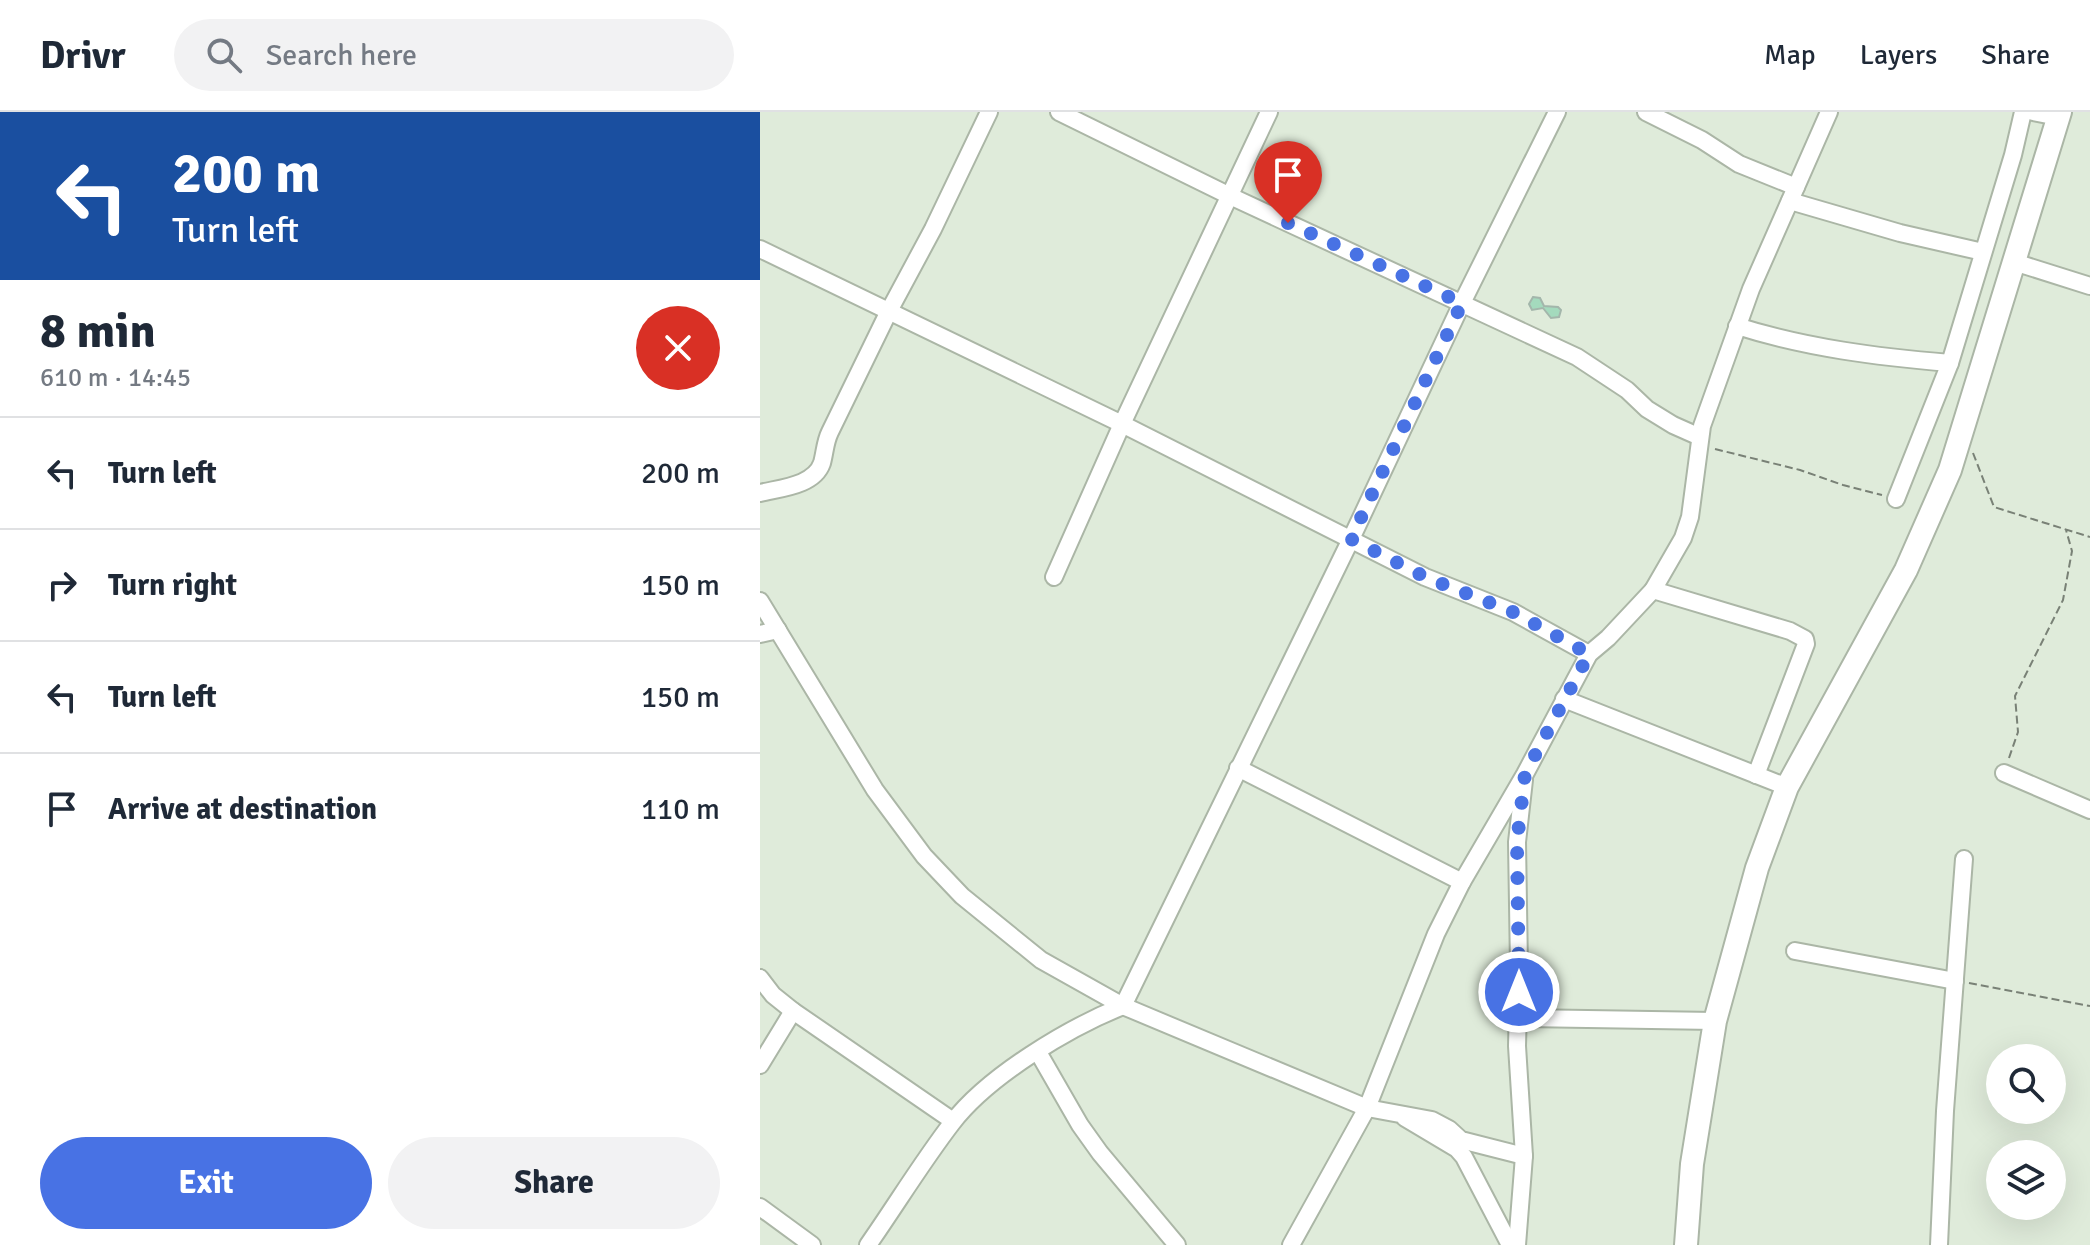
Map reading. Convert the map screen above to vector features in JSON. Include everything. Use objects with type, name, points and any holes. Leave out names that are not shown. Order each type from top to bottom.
[{"type":"highway","points":[[1686,1245],[1692,1164],[1715,1021],[1757,868],[1787,787],[1906,570],[1950,470],[2059,115]]},
{"type":"street","points":[[760,493],[807,480],[821,465],[824,446],[989,112]]},
{"type":"street","points":[[1059,112],[1230,196],[1577,357],[1627,390],[1647,409],[1699,441]]},
{"type":"street","points":[[1054,577],[1122,424],[1269,112]]},
{"type":"street","points":[[868,1245],[953,1121],[984,1090],[1038,1052],[1103,1014],[1123,1006],[1557,112]]},
{"type":"street","points":[[1646,112],[1702,140],[1793,194],[1900,233],[1983,252]]},
{"type":"street","points":[[1291,1245],[1367,1108],[1436,934],[1462,882],[1525,774],[1589,654],[1653,590],[1683,538],[1690,517],[1699,441],[1737,326],[1829,112]]},
{"type":"street","points":[[1896,499],[1950,363],[2013,155],[2023,112]]},
{"type":"street","points":[[2033,112],[2059,115]]},
{"type":"street","points":[[760,249],[1122,424],[1425,577],[1513,612],[1589,654]]},
{"type":"street","points":[[2014,262],[2090,286]]},
{"type":"street","points":[[1737,326],[1775,338],[1857,353],[1950,363]]},
{"type":"street","points":[[1653,590],[1790,631],[1805,639],[1806,644],[1756,775]]},
{"type":"street","points":[[760,601],[875,790],[924,856],[962,896],[1024,948],[1123,1006],[1367,1108],[1399,1114],[1459,1145],[1524,1156]]},
{"type":"street","points":[[760,634],[778,630]]},
{"type":"street","points":[[1564,699],[1787,787]]},
{"type":"street","points":[[1238,768],[1462,882]]},
{"type":"street","points":[[2004,773],[2090,810]]},
{"type":"street","points":[[1517,1245],[1524,1156],[1517,1046],[1517,842],[1525,774]]},
{"type":"street","points":[[1939,1245],[1945,1111],[1964,859]]},
{"type":"street","points":[[1795,951],[1955,981]]},
{"type":"street","points":[[760,978],[773,995],[793,1011],[953,1121]]},
{"type":"street","points":[[760,1065],[793,1011]]},
{"type":"street","points":[[1518,1018],[1715,1021]]},
{"type":"street","points":[[1038,1052],[1100,1153],[1177,1245]]},
{"type":"street","points":[[1459,1145],[1510,1245]]},
{"type":"street","points":[[760,1207],[812,1245]]},
{"type":"path","points":[[1699,441],[1896,499]]},
{"type":"path","points":[[1958,445],[1972,450],[1994,507],[2090,537]]},
{"type":"path","points":[[2004,773],[2018,732],[2015,696],[2063,600],[2072,551],[2066,530]]},
{"type":"path","points":[[1955,981],[2090,1006]]},
{"type":"building","points":[[1533,297],[1540,298],[1544,306],[1558,307],[1561,310],[1559,317],[1551,318],[1543,308],[1532,310],[1529,304]]},
{"type":"route","points":[[1288,223],[1462,303],[1351,539],[1425,577],[1513,612],[1589,654],[1525,774],[1517,842],[1519,992]]}]
